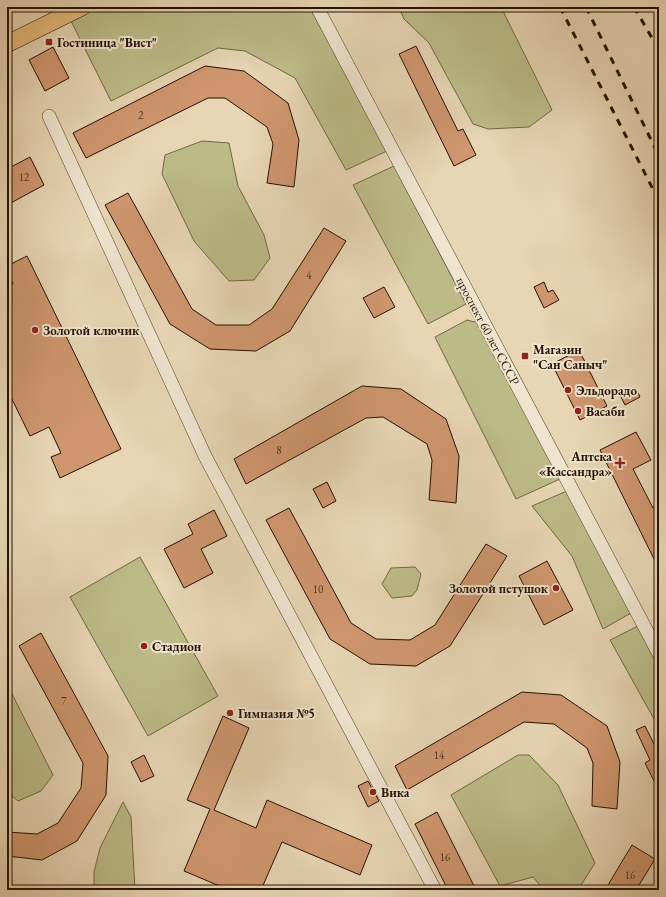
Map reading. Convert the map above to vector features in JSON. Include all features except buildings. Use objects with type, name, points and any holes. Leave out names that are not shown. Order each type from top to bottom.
[{"type":"main road","points":[[7,44],[82,7]]},
{"type":"street","name":"проспект 60 лет СССР","points":[[317,7],[659,654]]},
{"type":"street","points":[[50,116],[205,456],[435,890]]},
{"type":"shaded area","points":[[92,7],[310,7],[387,151],[346,170],[295,78],[245,51],[218,48],[111,101],[70,19]]},
{"type":"shaded area","points":[[399,7],[501,7],[552,110],[529,127],[488,129],[473,124],[429,43],[404,19]]},
{"type":"shaded area","points":[[202,141],[229,143],[238,186],[264,235],[270,258],[254,280],[229,281],[194,241],[162,174],[165,155]]},
{"type":"shaded area","points":[[394,166],[466,304],[428,324],[353,185]]},
{"type":"shaded area","points":[[467,320],[479,323],[560,479],[516,499],[435,337]]},
{"type":"shaded area","points":[[567,491],[631,613],[603,629],[572,556],[532,506]]},
{"type":"shaded area","name":"Стадион","points":[[140,557],[218,696],[148,736],[70,597]]},
{"type":"shaded area","points":[[415,567],[421,574],[417,590],[412,596],[392,598],[382,584],[391,568]]},
{"type":"shaded area","points":[[638,626],[659,669],[659,728],[610,640]]},
{"type":"shaded area","points":[[7,684],[53,775],[41,791],[18,801],[7,792]]},
{"type":"shaded area","points":[[518,755],[529,755],[558,785],[595,863],[578,890],[544,890],[533,877],[500,886],[451,795]]},
{"type":"shaded area","points":[[123,802],[131,817],[135,890],[94,890],[94,872],[100,848]]},
{"type":"railway","points":[[560,7],[659,201]]},
{"type":"railway","points":[[586,7],[659,156]]},
{"type":"railway","points":[[634,7],[659,50]]},
{"type":"place","name":"Гостиница \"Вист\"","points":[[49,42]]},
{"type":"place","name":"Золотой ключик","points":[[35,330]]},
{"type":"place","name":"Магазин \"Сан Саныч\"","points":[[525,356]]},
{"type":"place","name":"Эльдорадо","points":[[568,390]]},
{"type":"place","name":"Васаби","points":[[578,411]]},
{"type":"place","name":"Аптека «Кассандра»","points":[[620,463]]},
{"type":"place","name":"Золотой петушок","points":[[556,588]]},
{"type":"place","name":"Стадион","points":[[144,646]]},
{"type":"place","name":"Гимназия №5","points":[[230,713]]},
{"type":"place","name":"Вика","points":[[373,792]]}]
